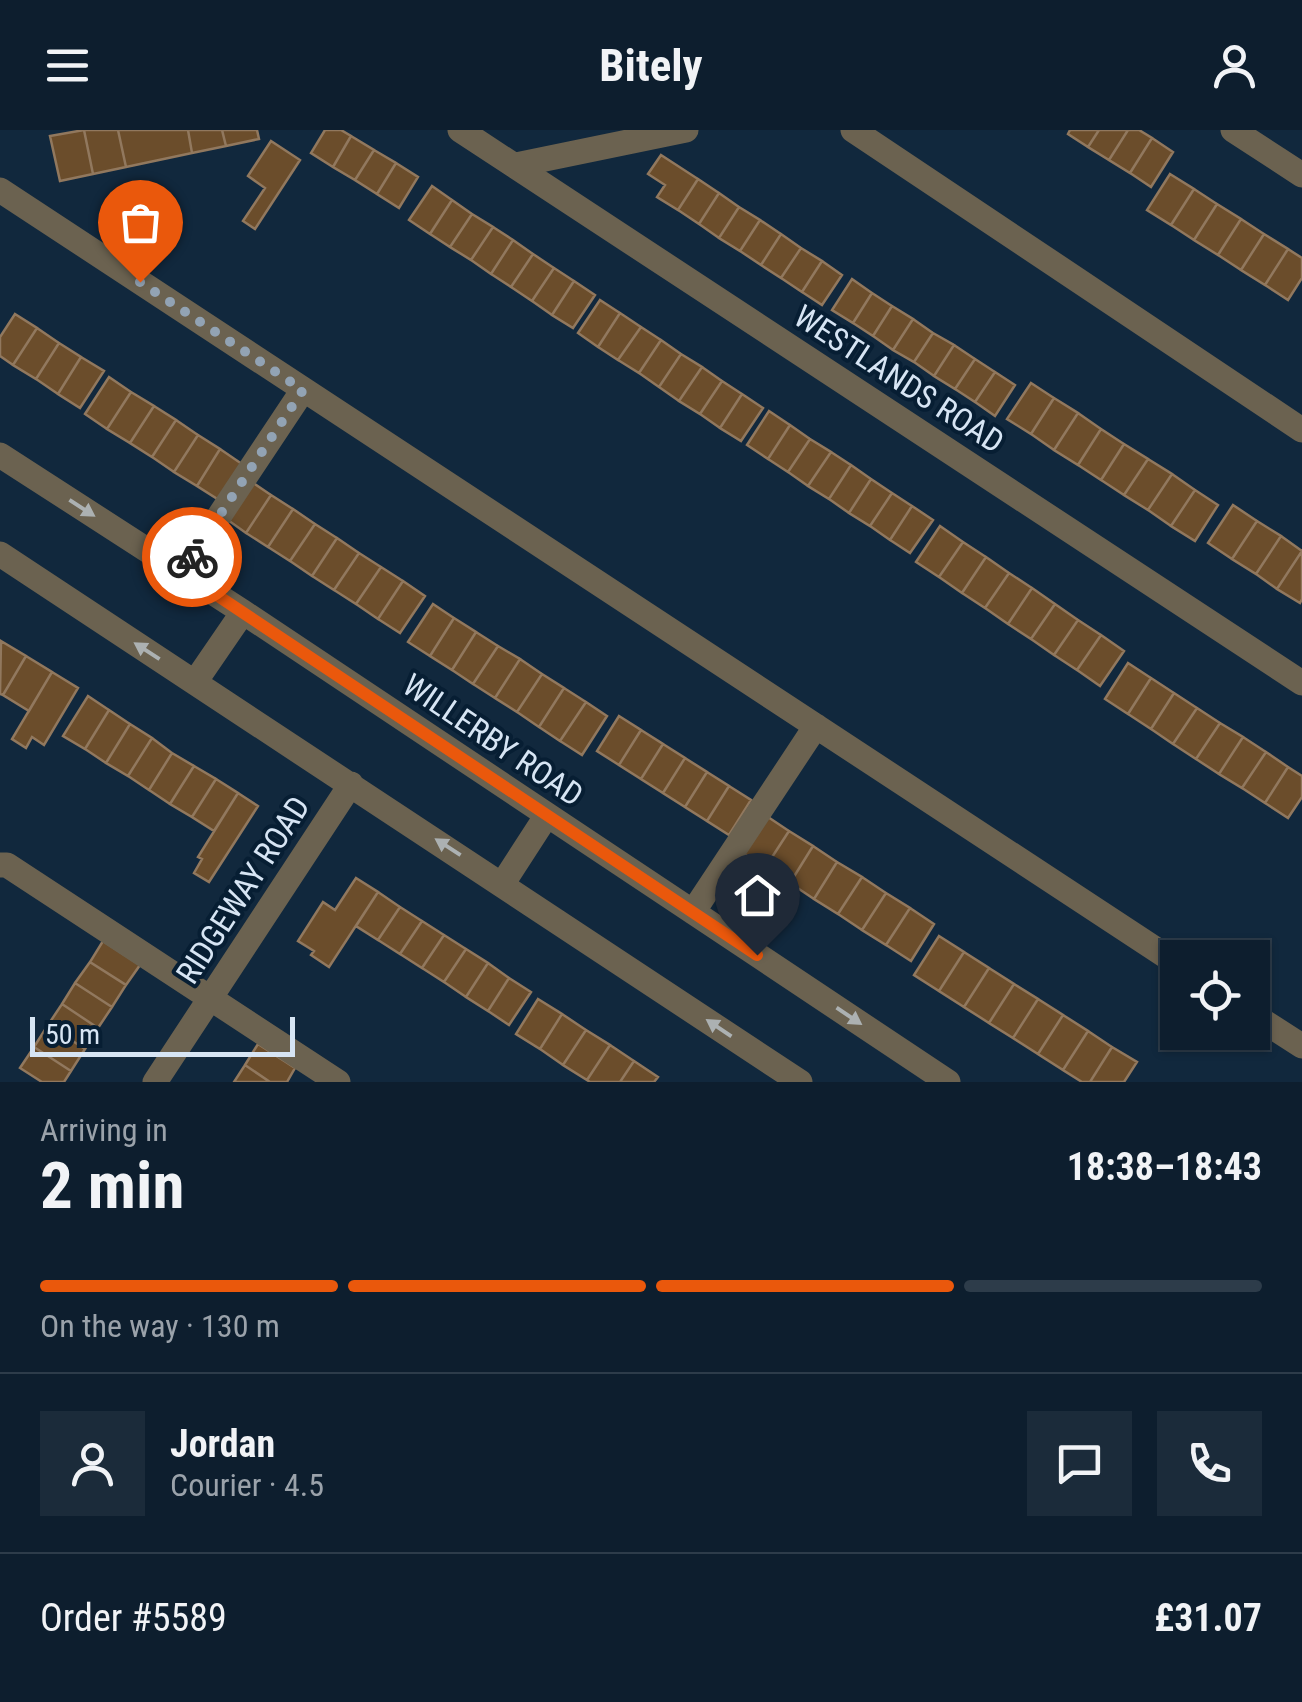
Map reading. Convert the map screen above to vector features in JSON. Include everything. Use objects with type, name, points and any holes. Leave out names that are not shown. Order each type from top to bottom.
[{"type":"street","name":"WESTLANDS ROAD","points":[[460,130],[1302,683]]},
{"type":"street","points":[[516,166],[686,130]]},
{"type":"street","points":[[853,130],[1302,430]]},
{"type":"street","points":[[1233,130],[1302,176]]},
{"type":"street","points":[[0,190],[1160,952]]},
{"type":"street","points":[[182,572],[303,390]]},
{"type":"street","name":"WILLERBY ROAD","points":[[0,455],[243,612],[948,1082]]},
{"type":"street","points":[[0,554],[800,1082]]},
{"type":"street","points":[[195,682],[243,612]]},
{"type":"street","points":[[693,912],[816,726]]},
{"type":"street","name":"RIDGEWAY ROAD","points":[[155,1082],[351,784]]},
{"type":"street","points":[[503,883],[546,815]]},
{"type":"street","points":[[0,866],[6,865],[338,1082]]},
{"type":"street","points":[[1270,1026],[1302,1046]]},
{"type":"building","points":[[84,130],[118,130],[126,167],[93,174]]},
{"type":"building","points":[[84,130],[93,174],[60,181],[50,136]]},
{"type":"building","points":[[118,130],[188,130],[192,153],[126,167]]},
{"type":"building","points":[[188,130],[222,130],[226,146],[192,153]]},
{"type":"building","points":[[222,130],[257,130],[259,139],[226,146]]},
{"type":"building","points":[[325,130],[341,130],[351,136],[333,167],[311,153]]},
{"type":"building","points":[[1070,130],[1099,130],[1088,147],[1068,134]]},
{"type":"building","points":[[1099,130],[1128,130],[1109,160],[1088,147]]},
{"type":"building","points":[[1128,130],[1139,130],[1152,138],[1130,173],[1109,160]]},
{"type":"building","points":[[351,136],[374,150],[355,180],[333,167]]},
{"type":"building","points":[[1152,138],[1173,152],[1151,187],[1130,173]]},
{"type":"building","points":[[271,141],[300,160],[255,229],[243,221],[265,188],[248,176]]},
{"type":"building","points":[[374,150],[396,163],[377,194],[355,180]]},
{"type":"building","points":[[661,155],[698,179],[678,210],[657,197],[665,185],[648,174]]},
{"type":"building","points":[[396,163],[418,177],[399,208],[377,194]]},
{"type":"building","points":[[1170,174],[1194,189],[1171,225],[1147,210]]},
{"type":"building","points":[[698,179],[719,193],[699,224],[678,210]]},
{"type":"building","points":[[432,186],[452,200],[430,234],[409,220]]},
{"type":"building","points":[[1194,189],[1217,204],[1194,240],[1171,225]]},
{"type":"building","points":[[719,193],[739,207],[719,238],[699,224]]},
{"type":"building","points":[[452,200],[472,214],[450,247],[430,234]]},
{"type":"building","points":[[1217,204],[1241,219],[1218,255],[1194,240]]},
{"type":"building","points":[[739,207],[760,220],[740,251],[719,238]]},
{"type":"building","points":[[472,214],[493,227],[471,260],[450,247]]},
{"type":"building","points":[[1241,219],[1264,234],[1241,270],[1218,255]]},
{"type":"building","points":[[760,220],[781,234],[761,265],[740,251]]},
{"type":"building","points":[[493,227],[513,240],[491,274],[471,260]]},
{"type":"building","points":[[781,234],[801,248],[781,278],[761,265]]},
{"type":"building","points":[[1264,234],[1288,249],[1265,285],[1241,270]]},
{"type":"building","points":[[513,240],[533,254],[511,287],[491,274]]},
{"type":"building","points":[[801,248],[822,261],[802,292],[781,278]]},
{"type":"building","points":[[1288,249],[1302,258],[1302,278],[1288,300],[1265,285]]},
{"type":"building","points":[[533,254],[554,268],[532,301],[511,287]]},
{"type":"building","points":[[822,261],[842,275],[822,305],[802,292]]},
{"type":"building","points":[[554,268],[574,281],[552,315],[532,301]]},
{"type":"building","points":[[852,279],[872,293],[853,323],[832,310]]},
{"type":"building","points":[[574,281],[595,295],[573,328],[552,315]]},
{"type":"building","points":[[872,293],[892,306],[873,336],[853,323]]},
{"type":"building","points":[[600,300],[620,313],[598,347],[578,333]]},
{"type":"building","points":[[892,306],[913,319],[893,350],[873,336]]},
{"type":"building","points":[[620,313],[641,327],[618,360],[598,347]]},
{"type":"building","points":[[15,314],[37,328],[13,365],[0,356],[0,337]]},
{"type":"building","points":[[913,319],[933,333],[914,362],[893,350]]},
{"type":"building","points":[[641,327],[661,340],[639,373],[618,360]]},
{"type":"building","points":[[37,328],[59,343],[36,379],[13,365]]},
{"type":"building","points":[[933,333],[954,345],[934,376],[914,362]]},
{"type":"building","points":[[661,340],[681,354],[659,387],[639,373]]},
{"type":"building","points":[[59,343],[81,357],[58,394],[36,379]]},
{"type":"building","points":[[954,345],[975,359],[955,389],[934,376]]},
{"type":"building","points":[[681,354],[702,367],[679,401],[659,387]]},
{"type":"building","points":[[81,357],[104,371],[80,408],[58,394]]},
{"type":"building","points":[[975,359],[995,372],[975,402],[955,389]]},
{"type":"building","points":[[702,367],[722,381],[700,414],[679,401]]},
{"type":"building","points":[[995,372],[1015,385],[995,416],[975,402]]},
{"type":"building","points":[[109,377],[131,392],[107,429],[85,414]]},
{"type":"building","points":[[722,381],[742,394],[720,428],[700,414]]},
{"type":"building","points":[[1031,383],[1054,398],[1031,434],[1007,419]]},
{"type":"building","points":[[131,392],[154,406],[130,443],[107,429]]},
{"type":"building","points":[[742,394],[763,408],[741,441],[720,428]]},
{"type":"building","points":[[1054,398],[1078,413],[1054,450],[1031,434]]},
{"type":"building","points":[[154,406],[176,420],[152,457],[130,443]]},
{"type":"building","points":[[769,411],[790,425],[768,459],[747,445]]},
{"type":"building","points":[[1078,413],[1101,429],[1078,465],[1054,450]]},
{"type":"building","points":[[176,420],[198,435],[174,472],[152,457]]},
{"type":"building","points":[[790,425],[810,439],[788,472],[768,459]]},
{"type":"building","points":[[1101,429],[1124,444],[1101,480],[1078,465]]},
{"type":"building","points":[[198,435],[220,449],[197,486],[174,472]]},
{"type":"building","points":[[810,439],[831,452],[808,486],[788,472]]},
{"type":"building","points":[[1124,444],[1148,459],[1124,495],[1101,480]]},
{"type":"building","points":[[220,449],[242,464],[219,500],[197,486]]},
{"type":"building","points":[[831,452],[851,465],[829,499],[808,486]]},
{"type":"building","points":[[1148,459],[1172,474],[1148,510],[1124,495]]},
{"type":"building","points":[[851,465],[871,479],[849,513],[829,499]]},
{"type":"building","points":[[1172,474],[1195,490],[1171,526],[1148,510]]},
{"type":"building","points":[[871,479],[892,493],[870,526],[849,513]]},
{"type":"building","points":[[249,480],[271,495],[246,533],[225,518]]},
{"type":"building","points":[[1195,490],[1218,505],[1195,541],[1171,526]]},
{"type":"building","points":[[892,493],[912,506],[890,540],[870,526]]},
{"type":"building","points":[[271,495],[293,509],[268,547],[246,533]]},
{"type":"building","points":[[1233,505],[1257,521],[1232,559],[1208,543]]},
{"type":"building","points":[[912,506],[933,520],[910,553],[890,540]]},
{"type":"building","points":[[293,509],[315,524],[290,561],[268,547]]},
{"type":"building","points":[[1257,521],[1281,536],[1256,574],[1232,559]]},
{"type":"building","points":[[315,524],[337,538],[312,576],[290,561]]},
{"type":"building","points":[[940,526],[963,542],[939,577],[916,562]]},
{"type":"building","points":[[1281,536],[1302,551],[1277,589],[1256,574]]},
{"type":"building","points":[[337,538],[359,553],[334,590],[312,576]]},
{"type":"building","points":[[963,542],[986,557],[962,593],[939,577]]},
{"type":"building","points":[[1302,551],[1302,599],[1300,603],[1277,589]]},
{"type":"building","points":[[359,553],[381,567],[356,604],[334,590]]},
{"type":"building","points":[[986,557],[1009,573],[985,608],[962,593]]},
{"type":"building","points":[[381,567],[403,581],[378,619],[356,604]]},
{"type":"building","points":[[1009,573],[1032,588],[1008,624],[985,608]]},
{"type":"building","points":[[403,581],[425,596],[400,633],[378,619]]},
{"type":"building","points":[[1032,588],[1055,604],[1031,639],[1008,624]]},
{"type":"building","points":[[433,604],[454,618],[430,656],[408,642]]},
{"type":"building","points":[[1055,604],[1078,620],[1054,655],[1031,639]]},
{"type":"building","points":[[454,618],[476,632],[452,670],[430,656]]},
{"type":"building","points":[[1078,620],[1101,635],[1077,670],[1054,655]]},
{"type":"building","points":[[476,632],[498,646],[473,684],[452,670]]},
{"type":"building","points":[[1101,635],[1124,651],[1100,686],[1077,670]]},
{"type":"building","points":[[1,641],[26,656],[3,695],[0,694]]},
{"type":"building","points":[[498,646],[520,659],[495,698],[473,684]]},
{"type":"building","points":[[26,656],[52,672],[29,711],[3,695]]},
{"type":"building","points":[[520,659],[542,674],[517,712],[495,698]]},
{"type":"building","points":[[1128,663],[1151,678],[1128,714],[1105,699]]},
{"type":"building","points":[[52,672],[78,688],[44,745],[32,737],[26,748],[12,739]]},
{"type":"building","points":[[542,674],[564,688],[539,727],[517,712]]},
{"type":"building","points":[[1151,678],[1174,693],[1151,729],[1128,714]]},
{"type":"building","points":[[564,688],[586,702],[560,741],[539,727]]},
{"type":"building","points":[[1174,693],[1197,708],[1173,744],[1151,729]]},
{"type":"building","points":[[88,696],[109,710],[85,749],[63,736]]},
{"type":"building","points":[[586,702],[607,716],[582,755],[560,741]]},
{"type":"building","points":[[1197,708],[1220,723],[1196,759],[1173,744]]},
{"type":"building","points":[[109,710],[130,724],[106,763],[85,749]]},
{"type":"building","points":[[619,716],[641,730],[619,765],[597,751]]},
{"type":"building","points":[[1220,723],[1243,737],[1219,774],[1196,759]]},
{"type":"building","points":[[130,724],[152,738],[128,776],[106,763]]},
{"type":"building","points":[[641,730],[663,744],[641,779],[619,765]]},
{"type":"building","points":[[1243,737],[1266,752],[1242,788],[1219,774]]},
{"type":"building","points":[[152,738],[172,753],[149,790],[128,776]]},
{"type":"building","points":[[663,744],[685,758],[663,793],[641,779]]},
{"type":"building","points":[[1266,752],[1288,767],[1265,803],[1242,788]]},
{"type":"building","points":[[172,753],[194,766],[170,804],[149,790]]},
{"type":"building","points":[[685,758],[707,772],[685,807],[663,793]]},
{"type":"building","points":[[194,766],[216,779],[192,817],[170,804]]},
{"type":"building","points":[[1288,767],[1302,776],[1302,797],[1288,818],[1265,803]]},
{"type":"building","points":[[707,772],[729,786],[707,821],[685,807]]},
{"type":"building","points":[[216,779],[238,793],[214,831],[192,817]]},
{"type":"building","points":[[729,786],[751,800],[729,835],[707,821]]},
{"type":"building","points":[[238,793],[258,806],[209,882],[194,873],[202,859],[198,857]]},
{"type":"building","points":[[765,815],[789,831],[765,868],[741,852]]},
{"type":"building","points":[[789,831],[813,846],[790,883],[765,868]]},
{"type":"building","points":[[813,846],[837,862],[814,899],[790,883]]},
{"type":"building","points":[[837,862],[862,877],[838,914],[814,899]]},
{"type":"building","points":[[862,877],[886,893],[862,930],[838,914]]},
{"type":"building","points":[[356,878],[378,892],[329,967],[298,941],[323,902],[335,910]]},
{"type":"building","points":[[378,892],[400,907],[378,940],[356,926]]},
{"type":"building","points":[[886,893],[910,908],[886,945],[862,930]]},
{"type":"building","points":[[400,907],[422,921],[400,954],[378,940]]},
{"type":"building","points":[[910,908],[934,924],[911,961],[886,945]]},
{"type":"building","points":[[422,921],[444,935],[422,968],[400,954]]},
{"type":"building","points":[[444,935],[466,949],[444,982],[422,968]]},
{"type":"building","points":[[939,936],[964,952],[939,991],[914,975]]},
{"type":"building","points":[[103,941],[140,965],[126,985],[90,962]]},
{"type":"building","points":[[466,949],[488,963],[466,997],[444,982]]},
{"type":"building","points":[[964,952],[989,968],[964,1007],[939,991]]},
{"type":"building","points":[[90,962],[126,985],[112,1007],[75,983]]},
{"type":"building","points":[[488,963],[509,978],[488,1011],[466,997]]},
{"type":"building","points":[[989,968],[1014,984],[989,1023],[964,1007]]},
{"type":"building","points":[[509,978],[531,992],[509,1025],[488,1011]]},
{"type":"building","points":[[75,983],[112,1007],[98,1028],[62,1004]]},
{"type":"building","points":[[1014,984],[1038,999],[1013,1038],[989,1023]]},
{"type":"building","points":[[538,999],[562,1014],[540,1049],[516,1034]]},
{"type":"building","points":[[1038,999],[1063,1015],[1038,1054],[1013,1038]]},
{"type":"building","points":[[62,1004],[98,1028],[85,1049],[48,1025]]},
{"type":"building","points":[[562,1014],[586,1030],[563,1065],[540,1049]]},
{"type":"building","points":[[1063,1015],[1088,1031],[1063,1070],[1038,1054]]},
{"type":"building","points":[[48,1025],[85,1049],[71,1071],[34,1047]]},
{"type":"building","points":[[586,1030],[610,1045],[587,1080],[563,1065]]},
{"type":"building","points":[[1088,1031],[1112,1047],[1090,1082],[1082,1082],[1063,1070]]},
{"type":"building","points":[[258,1044],[295,1068],[287,1082],[270,1082],[245,1065]]},
{"type":"building","points":[[610,1045],[634,1061],[620,1082],[590,1082],[587,1080]]},
{"type":"building","points":[[34,1047],[71,1071],[64,1082],[42,1082],[20,1068]]},
{"type":"building","points":[[1112,1047],[1137,1062],[1124,1082],[1090,1082]]},
{"type":"building","points":[[634,1061],[658,1077],[654,1082],[620,1082]]},
{"type":"building","points":[[245,1065],[270,1082],[234,1082]]},
{"type":"way so far","points":[[140,282],[303,390],[192,557]]},
{"type":"route","points":[[192,557],[182,572],[757,955]]}]
